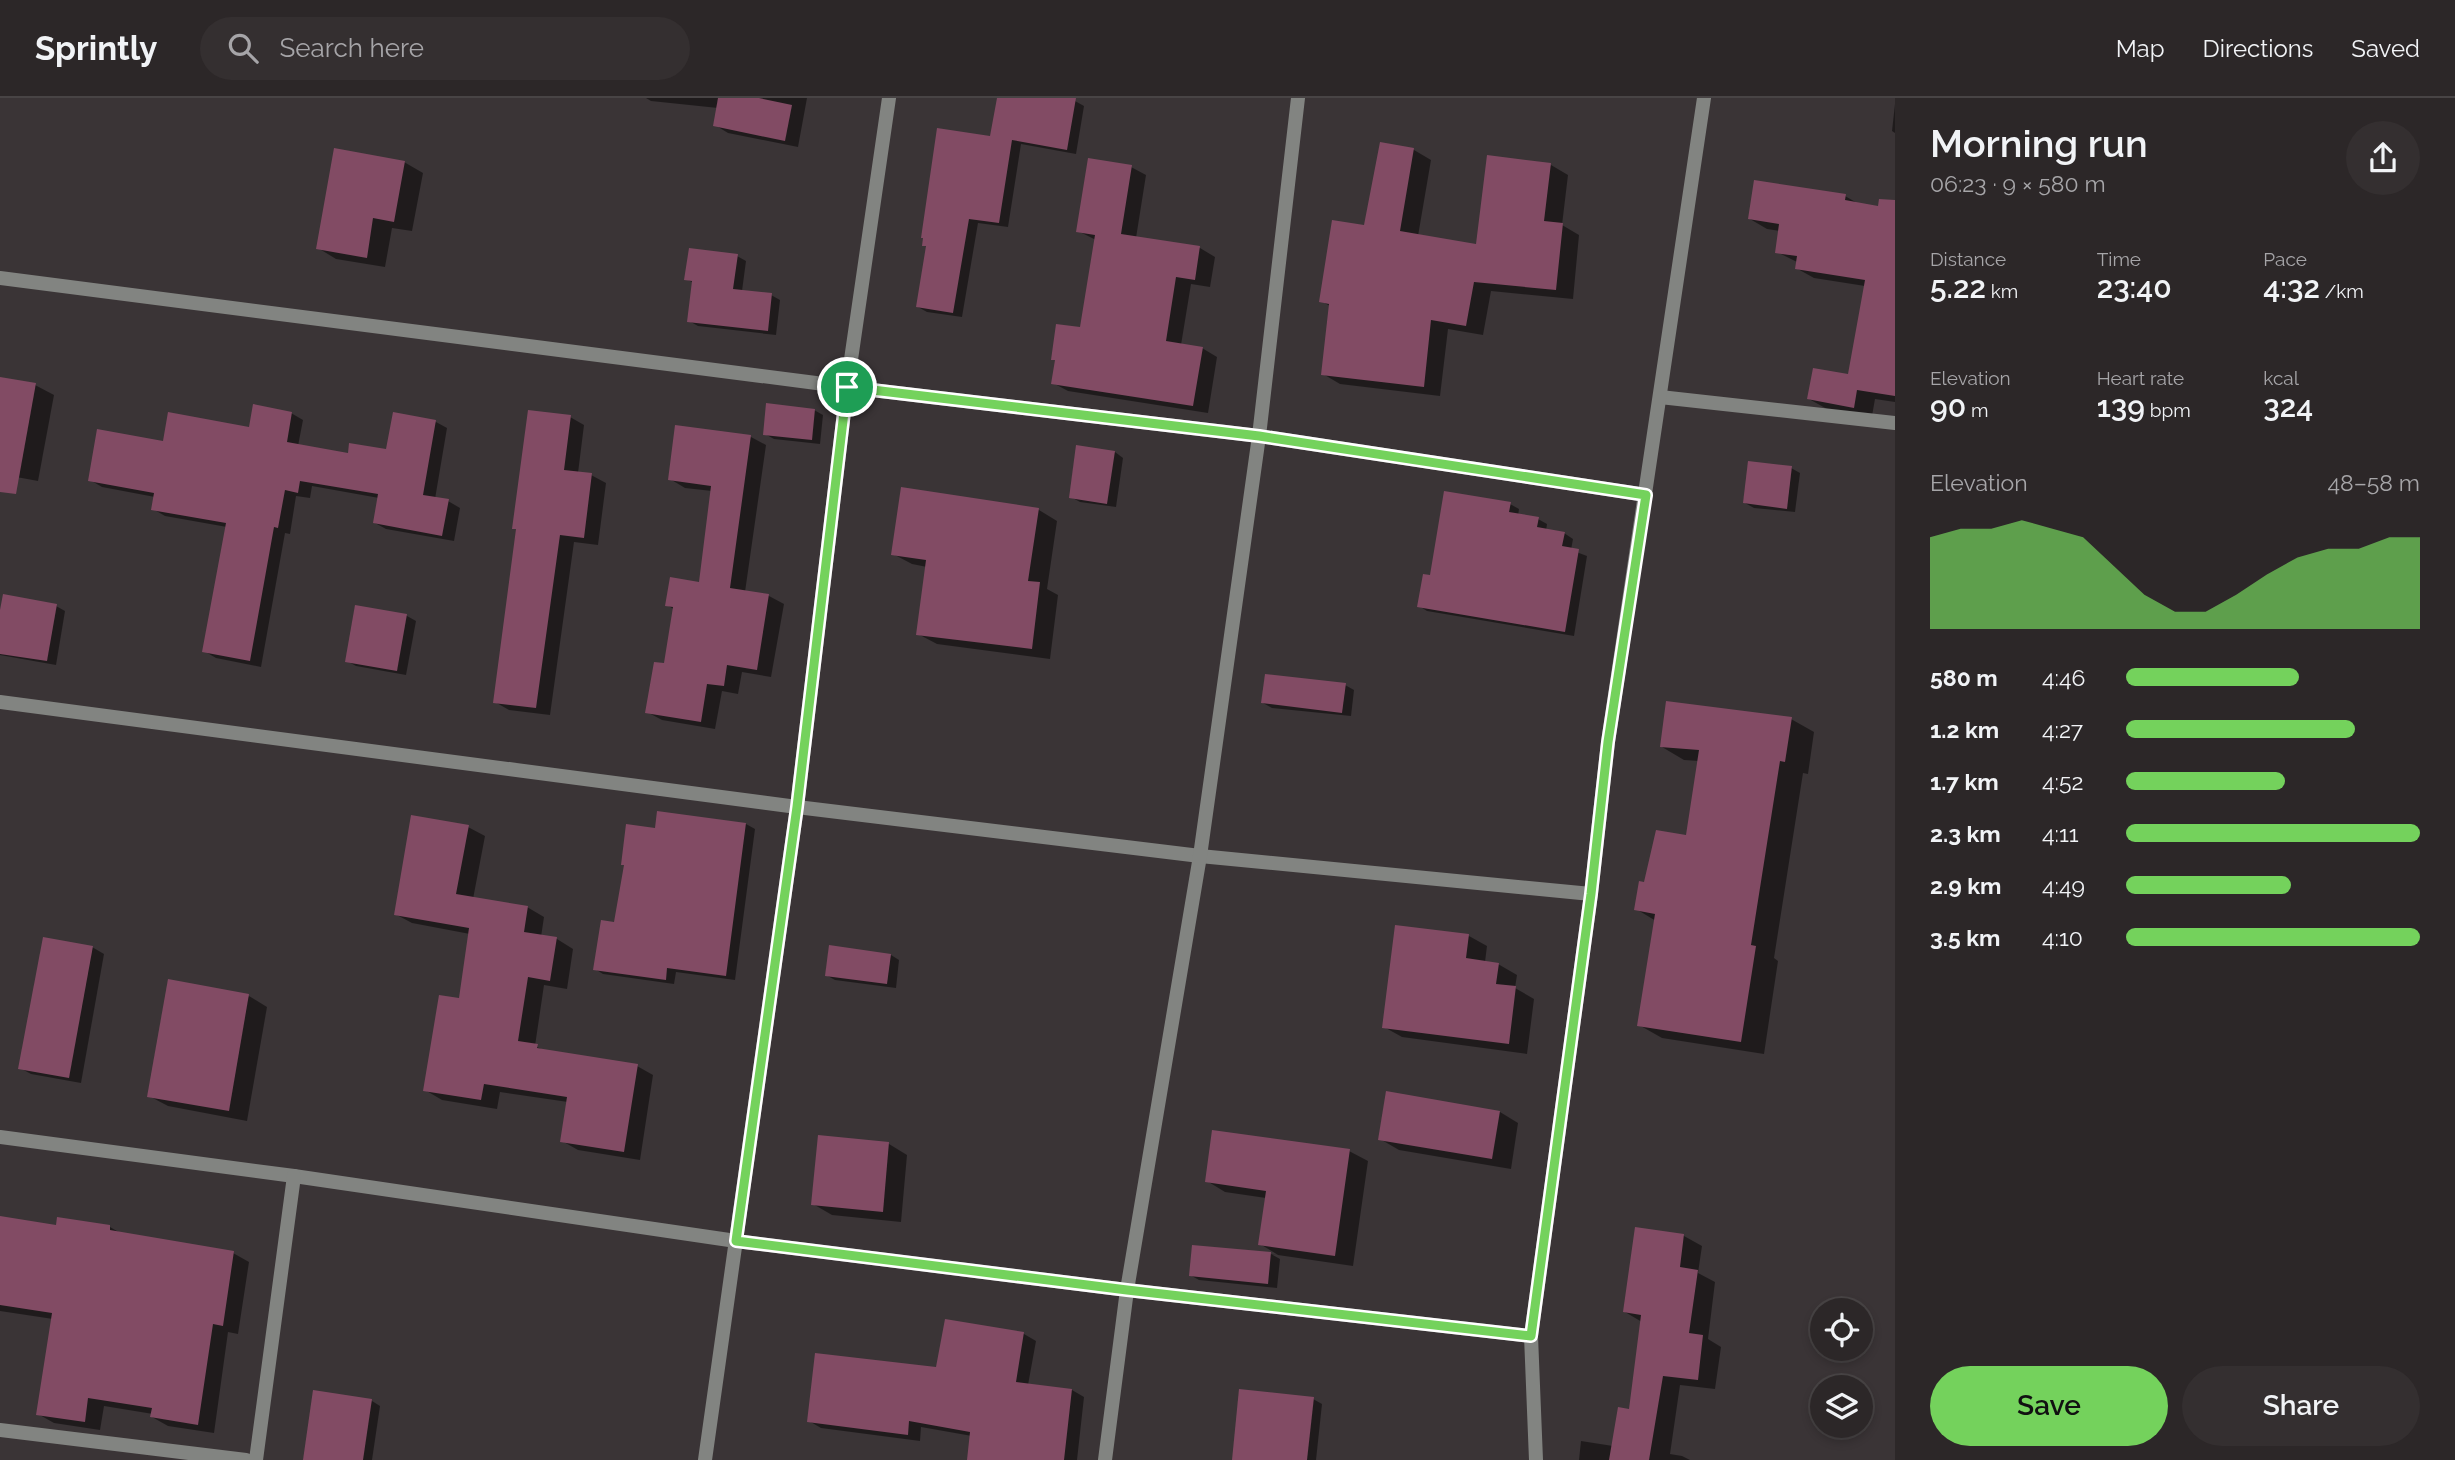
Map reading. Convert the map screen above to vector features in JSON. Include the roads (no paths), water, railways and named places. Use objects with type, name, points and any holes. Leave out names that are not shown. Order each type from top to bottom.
[{"type":"street","points":[[705,1460],[797,807],[847,387],[889,98]]},
{"type":"street","points":[[1105,1460],[1127,1290],[1200,856],[1259,436],[1298,98]]},
{"type":"street","points":[[1536,1460],[1531,1336],[1591,894],[1608,742],[1704,98]]},
{"type":"street","points":[[0,278],[847,387],[1259,436],[1646,495]]},
{"type":"street","points":[[1660,397],[1895,423]]},
{"type":"street","points":[[0,702],[797,807],[1200,856],[1591,894]]},
{"type":"street","points":[[0,1137],[294,1176],[736,1241],[1127,1290],[1531,1336]]},
{"type":"street","points":[[256,1460],[294,1176]]},
{"type":"street","points":[[0,1430],[246,1460]]}]
